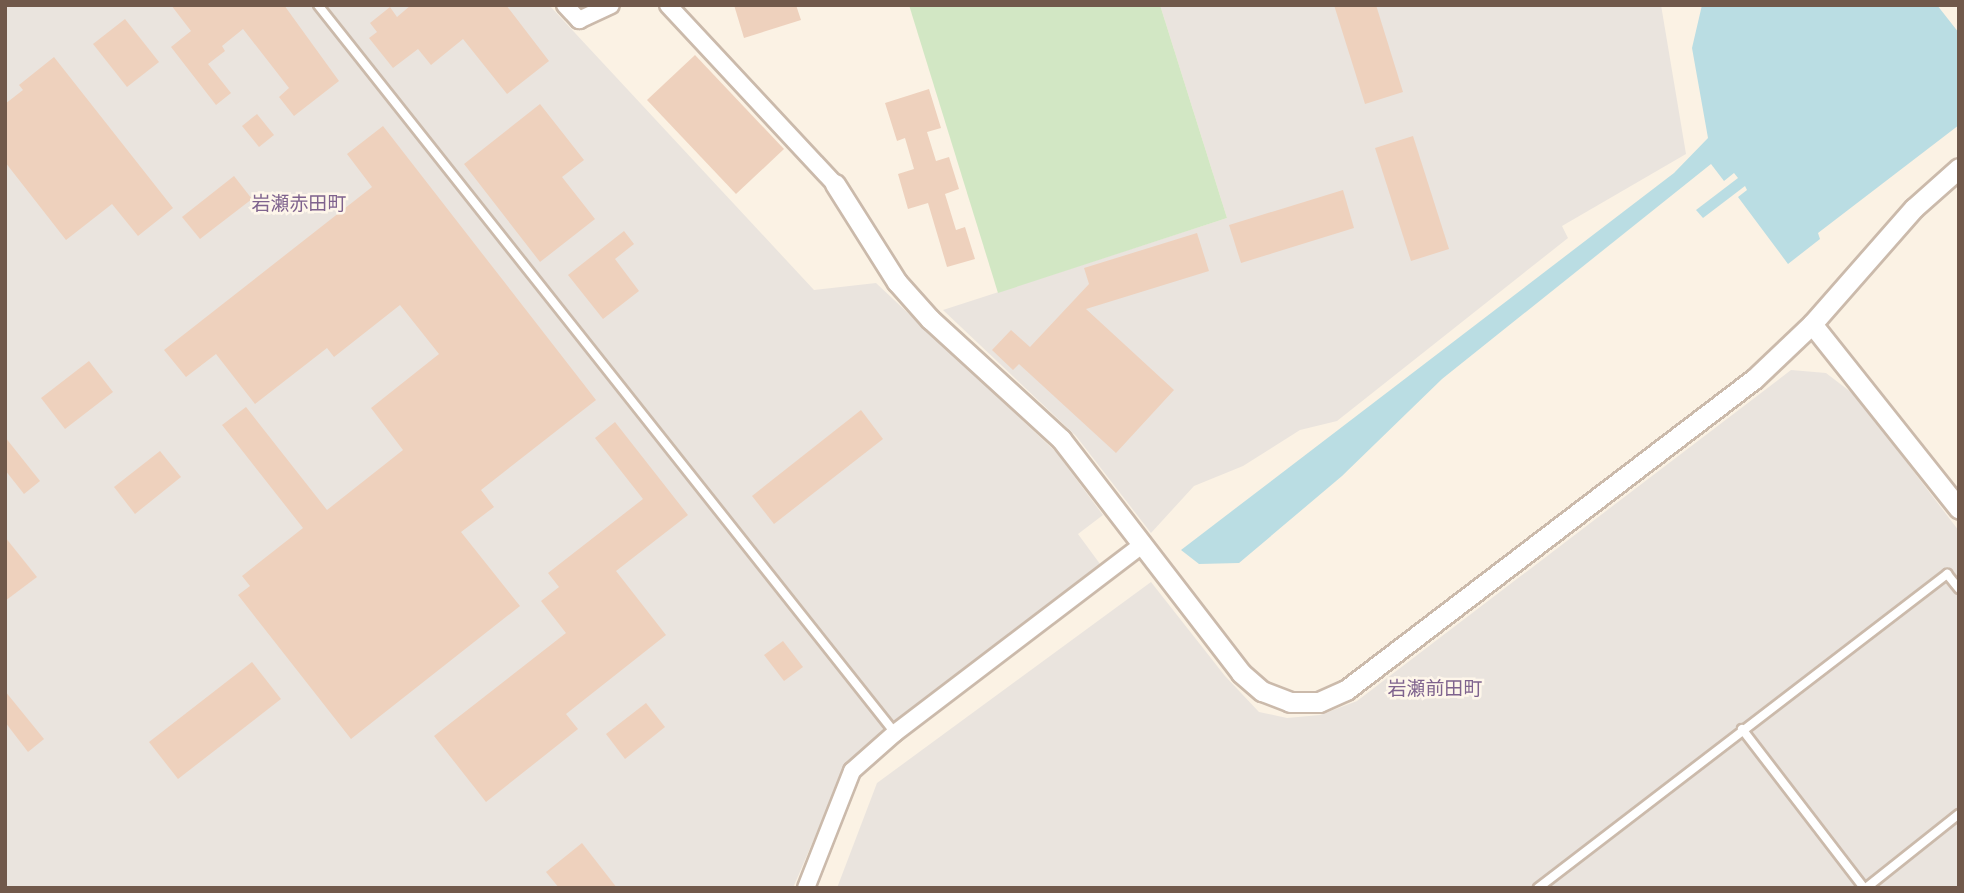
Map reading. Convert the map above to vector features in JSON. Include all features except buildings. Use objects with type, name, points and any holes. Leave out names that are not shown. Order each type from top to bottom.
[{"type":"street","points":[[565,5],[579,20],[611,5]]},
{"type":"street","points":[[668,5],[835,184],[904,290],[930,319],[1061,439],[1241,673],[1262,691],[1290,702],[1319,702],[1346,690],[1754,379],[1812,324],[1914,208],[1959,169]]},
{"type":"street","points":[[1812,324],[1959,509]]},
{"type":"street","points":[[806,888],[852,771],[895,733],[1143,544]]},
{"type":"lane","points":[[318,5],[895,733]]},
{"type":"lane","points":[[1538,888],[1947,574],[1959,589]]},
{"type":"lane","points":[[1742,729],[1865,888],[1959,814]]},
{"type":"shaded area","points":[[5,5],[549,5],[814,290],[876,283],[1056,452],[1103,515],[1078,534],[1100,564],[846,764],[793,888],[5,888]]},
{"type":"shaded area","points":[[1160,5],[1661,5],[1686,154],[1562,226],[1568,238],[1337,421],[1300,430],[1243,466],[1194,486],[1151,533],[1076,436],[943,310],[1227,218]]},
{"type":"shaded area","points":[[1791,370],[1826,373],[1856,396],[1959,531],[1959,888],[837,888],[877,783],[1151,582],[1225,676],[1259,712],[1287,718],[1320,715],[1357,701]]},
{"type":"green space","points":[[909,5],[1160,5],[1227,218],[998,293]]},
{"type":"water","points":[[1702,5],[1937,5],[1959,33],[1959,125],[1818,233],[1820,239],[1788,264],[1738,197],[1747,190],[1745,186],[1703,218],[1696,210],[1738,178],[1734,173],[1724,181],[1711,164],[1442,379],[1342,476],[1239,563],[1199,564],[1181,550],[1674,173],[1708,138],[1692,48]]},
{"type":"district","name":"岩瀬赤田町","points":[[299,204]]},
{"type":"district","name":"岩瀬前田町","points":[[1435,689]]}]
